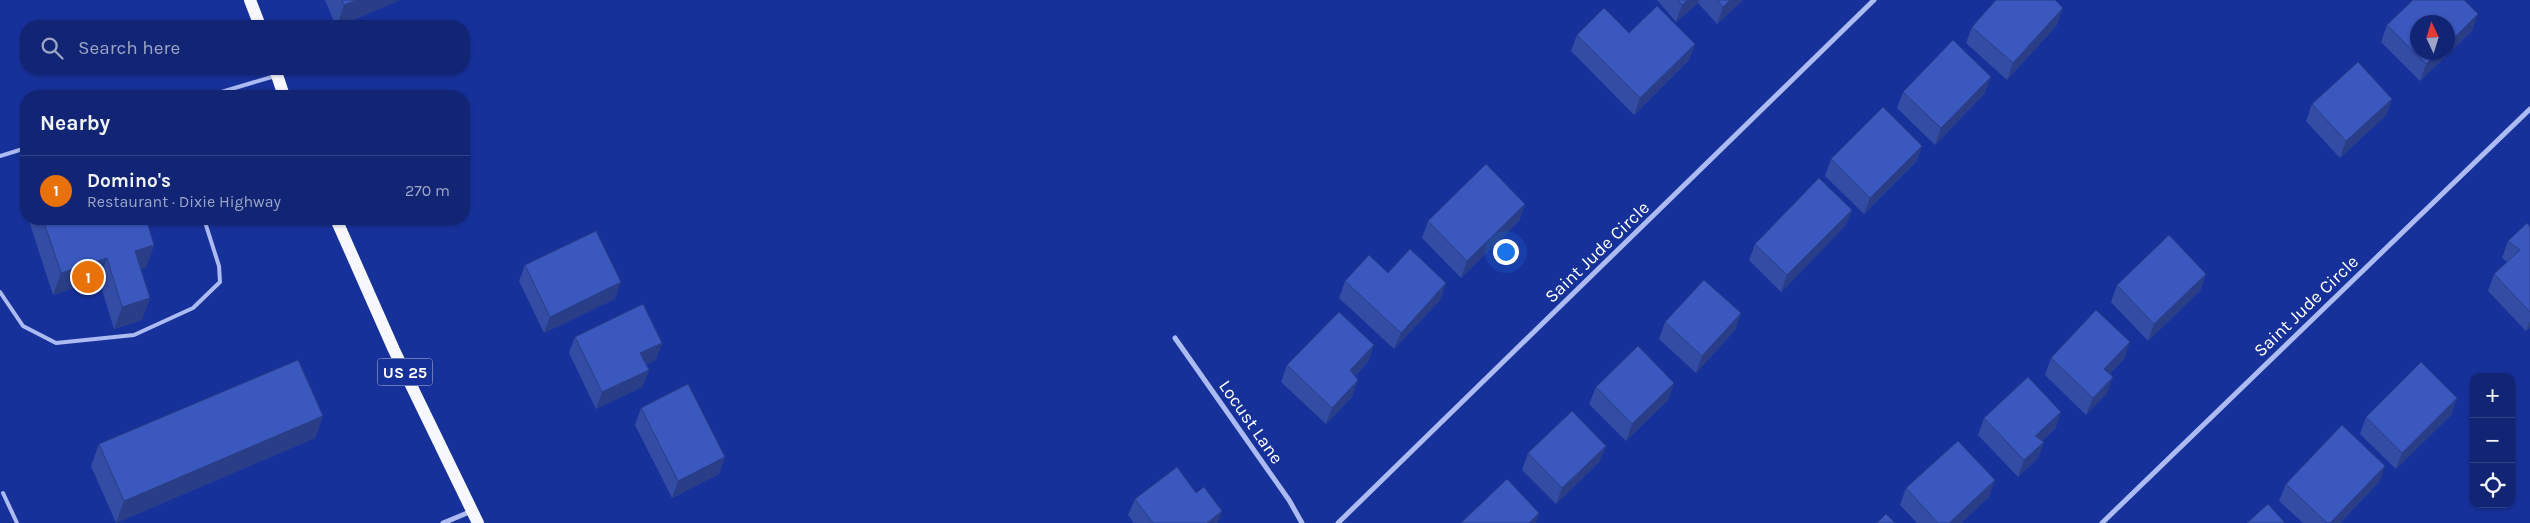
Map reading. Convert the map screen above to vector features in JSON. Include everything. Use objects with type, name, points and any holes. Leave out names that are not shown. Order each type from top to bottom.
[{"type":"main road","points":[[250,0],[258,20]]},
{"type":"main road","points":[[277,75],[282,90]]},
{"type":"main road","name":"US 25","points":[[339,225],[394,350],[475,517]]},
{"type":"street","name":"Saint Jude Circle","points":[[1338,523],[1874,0]]},
{"type":"street","name":"Saint Jude Circle","points":[[2102,523],[2530,109]]},
{"type":"street","name":"Locust Lane","points":[[1176,338],[1289,500],[1302,523]]},
{"type":"street","points":[[443,523],[475,517]]},
{"type":"lane","points":[[225,90],[268,75]]},
{"type":"lane","points":[[0,156],[20,150]]},
{"type":"lane","points":[[0,292],[23,326],[56,343],[134,336],[193,308],[220,282],[219,266],[206,225]]},
{"type":"lane","points":[[3,493],[17,523]]},
{"type":"building","points":[[342,0],[357,0],[344,5]]},
{"type":"building","points":[[1678,0],[1688,0],[1682,5]]},
{"type":"building","points":[[1717,0],[1730,0],[1723,7]]},
{"type":"building","points":[[1996,0],[2055,0],[2063,8],[2013,63],[1972,27]]},
{"type":"building","points":[[2413,0],[2464,0],[2478,14],[2455,37],[2455,15],[2410,15],[2410,48],[2387,25]]},
{"type":"building","points":[[1657,6],[1695,44],[1640,98],[1577,35],[1604,8],[1629,33]]},
{"type":"building","points":[[1953,40],[1991,77],[1941,128],[1903,92]]},
{"type":"building","points":[[2422,60],[2430,60],[2426,64]]},
{"type":"building","points":[[2358,62],[2392,99],[2346,141],[2312,104]]},
{"type":"building","points":[[1883,107],[1922,146],[1870,198],[1831,159]]},
{"type":"building","points":[[1486,164],[1525,204],[1467,261],[1428,221]]},
{"type":"building","points":[[1819,178],[1852,210],[1787,275],[1755,244]]},
{"type":"building","points":[[2527,223],[2530,227],[2530,312],[2494,274],[2520,250],[2508,241]]},
{"type":"building","points":[[45,225],[148,225],[154,245],[135,251],[150,298],[122,307],[107,258],[61,273]]},
{"type":"building","points":[[596,231],[621,282],[550,317],[525,265]]},
{"type":"building","points":[[2169,235],[2206,274],[2154,324],[2117,285]]},
{"type":"building","points":[[1410,249],[1446,283],[1401,333],[1345,281],[1369,255],[1388,273]]},
{"type":"building","points":[[1704,280],[1741,313],[1702,356],[1665,322]]},
{"type":"building","points":[[643,304],[662,343],[640,353],[649,370],[602,392],[575,337]]},
{"type":"building","points":[[2096,310],[2130,342],[2104,369],[2113,377],[2093,398],[2051,358]]},
{"type":"building","points":[[1339,312],[1374,345],[1350,370],[1358,380],[1332,408],[1287,365]]},
{"type":"building","points":[[1638,346],[1674,383],[1632,424],[1596,387]]},
{"type":"building","points":[[298,360],[323,416],[124,501],[99,444]]},
{"type":"building","points":[[2421,362],[2457,398],[2402,453],[2366,417]]},
{"type":"building","points":[[2028,377],[2061,412],[2035,436],[2044,442],[2024,460],[1984,418]]},
{"type":"building","points":[[688,384],[725,457],[678,481],[641,408]]},
{"type":"building","points":[[1572,411],[1606,446],[1562,488],[1528,453]]},
{"type":"building","points":[[2342,425],[2385,466],[2330,523],[2327,523],[2286,484]]},
{"type":"building","points":[[1958,441],[1995,480],[1949,523],[1938,523],[1906,488]]},
{"type":"building","points":[[1177,467],[1196,493],[1204,487],[1222,511],[1207,523],[1153,523],[1135,499]]},
{"type":"building","points":[[1507,479],[1539,513],[1529,523],[1461,523]]},
{"type":"building","points":[[2268,504],[2285,523],[2247,523]]},
{"type":"building","points":[[1886,514],[1895,523],[1877,523]]},
{"type":"place","name":"Domino's","points":[[88,277]]}]
